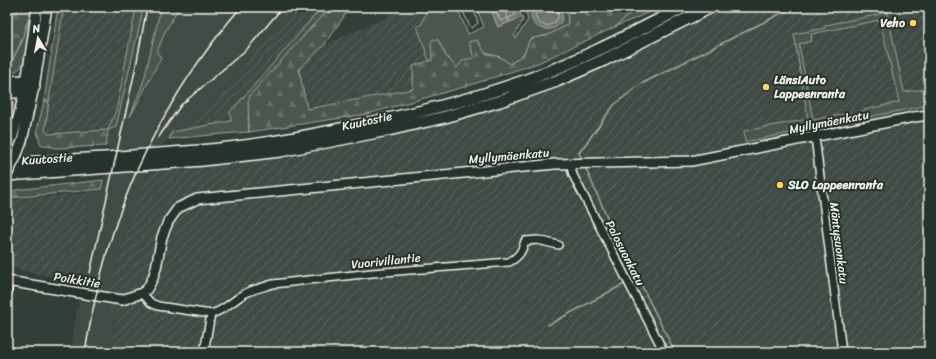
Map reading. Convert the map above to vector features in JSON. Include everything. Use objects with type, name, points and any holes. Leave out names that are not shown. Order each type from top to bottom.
[{"type":"highway","name":"Kuutostie","points":[[7,164],[171,153],[230,147],[328,131],[438,107],[523,81],[567,64],[684,7]]},
{"type":"highway","name":"Kuutostie","points":[[7,175],[203,160],[280,151],[381,132],[445,117],[500,101],[554,82],[610,57],[711,7]]},
{"type":"highway","points":[[7,82],[28,87]]},
{"type":"highway","points":[[7,92],[28,87]]},
{"type":"highway","points":[[7,158],[171,153]]},
{"type":"main road","points":[[28,87],[37,7]]},
{"type":"main road","points":[[7,175],[16,157],[17,139],[47,7]]},
{"type":"main road","name":"Myllymäenkatu","points":[[144,291],[153,278],[162,237],[168,222],[178,208],[197,198],[480,170],[570,163],[692,161],[929,115]]},
{"type":"main road","points":[[7,153],[17,139]]},
{"type":"main road","name":"Poikkitie","points":[[8,281],[122,300],[144,291]]},
{"type":"street","name":"Mäntysuonkatu","points":[[815,137],[842,352]]},
{"type":"street","name":"Palosuonkatu","points":[[570,163],[573,175],[664,352]]},
{"type":"street","name":"Vuorivillantie","points":[[211,314],[219,312],[245,294],[272,284],[376,273],[509,262],[517,258],[525,241],[538,240],[558,245]]},
{"type":"street","points":[[7,296],[8,281]]},
{"type":"street","points":[[144,291],[151,302],[158,306],[211,314],[204,352]]},
{"type":"shaded area","points":[[64,7],[136,7],[117,107],[108,130],[48,134],[45,131]]},
{"type":"shaded area","points":[[143,7],[161,7],[144,80],[132,112],[165,32],[179,7],[291,7],[223,91],[185,130],[172,132],[169,139],[162,145],[138,194],[108,292],[117,312],[110,352],[70,352],[81,288],[87,190],[101,189],[103,180],[108,174],[111,149],[106,146],[108,130],[116,126]]},
{"type":"shaded area","points":[[291,7],[322,7],[230,111],[232,121],[185,130],[223,91]]},
{"type":"shaded area","points":[[389,7],[430,7],[428,8],[421,25],[417,26],[429,61],[413,67],[413,89],[307,109],[298,69],[325,44],[388,17]]},
{"type":"shaded area","points":[[723,7],[929,7],[929,352],[110,352],[117,312],[105,310],[108,292],[138,194],[149,172],[299,153],[436,125],[601,66],[648,45]]},
{"type":"shaded area","points":[[87,193],[82,281],[37,274],[14,268],[7,258],[7,213],[14,199]]},
{"type":"green space","points":[[18,7],[32,7],[22,39],[7,70],[7,12],[17,13]]},
{"type":"green space","points":[[32,7],[24,61],[17,70],[13,73],[7,74],[24,37]]},
{"type":"green space","points":[[136,7],[143,7],[141,19],[116,127],[108,130],[117,107]]},
{"type":"green space","points":[[161,7],[179,7],[165,32],[157,52],[161,58],[130,117],[144,80]]},
{"type":"green space","points":[[322,7],[330,7],[305,34],[248,116],[249,132],[169,139],[172,132],[231,121],[230,112]]},
{"type":"green space","points":[[330,7],[352,7],[349,9],[325,44],[299,69],[307,109],[413,89],[413,66],[432,60],[431,43],[433,39],[438,40],[446,56],[457,68],[463,60],[474,58],[469,42],[477,40],[485,53],[500,57],[510,64],[524,54],[530,39],[548,35],[568,25],[567,7],[637,7],[615,27],[538,63],[464,87],[367,114],[249,132],[248,101],[251,94]]},
{"type":"green space","points":[[457,7],[468,34],[484,27],[476,7],[490,7],[498,27],[522,17],[523,20],[514,36],[516,38],[528,20],[525,7],[567,7],[568,25],[548,35],[530,39],[524,54],[510,64],[500,57],[485,53],[477,40],[469,42],[474,58],[457,69],[446,56],[438,40],[432,60],[429,61],[417,26],[421,25],[428,8]]},
{"type":"green space","points":[[637,7],[661,7],[615,27]]},
{"type":"green space","points":[[879,7],[886,7],[904,92],[926,89],[929,105],[863,118],[862,112],[864,110],[899,102],[880,20],[811,34],[812,41],[799,44],[813,120],[851,113],[852,120],[745,142],[744,131],[808,119],[794,34],[825,28],[826,25],[881,14]]},
{"type":"green space","points":[[63,12],[49,101],[44,101],[57,13]]},
{"type":"green space","points":[[7,96],[11,97],[14,113],[7,140],[7,125],[10,113],[7,110]]},
{"type":"green space","points":[[44,101],[49,101],[45,131],[48,134],[108,130],[106,146],[55,148],[40,144],[37,131]]},
{"type":"green space","points":[[103,180],[101,189],[11,198],[7,207],[7,200],[15,190]]},
{"type":"water","points":[[490,7],[503,7],[509,22],[498,27]]},
{"type":"water","points":[[504,7],[517,7],[522,17],[510,22]]},
{"type":"water","points":[[533,7],[560,7],[562,17],[560,24],[554,28],[540,28],[534,23],[531,17]]},
{"type":"waterway","points":[[582,159],[579,153],[614,105],[641,84],[794,7]]},
{"type":"waterway","points":[[586,169],[608,219],[675,352]]},
{"type":"waterway","points":[[630,282],[637,278]]},
{"type":"waterway","points":[[548,325],[626,283]]},
{"type":"railway","points":[[90,273],[136,66],[147,7]]},
{"type":"railway","points":[[85,352],[104,262],[131,183],[179,91],[219,34],[241,7]]},
{"type":"railway","points":[[158,138],[181,105],[247,49],[283,7]]},
{"type":"place","name":"Veho","points":[[913,23]]},
{"type":"place","name":"LänsiAuto Lappeenranta","points":[[766,87]]},
{"type":"place","name":"SLO Lappeenranta","points":[[780,185]]}]
